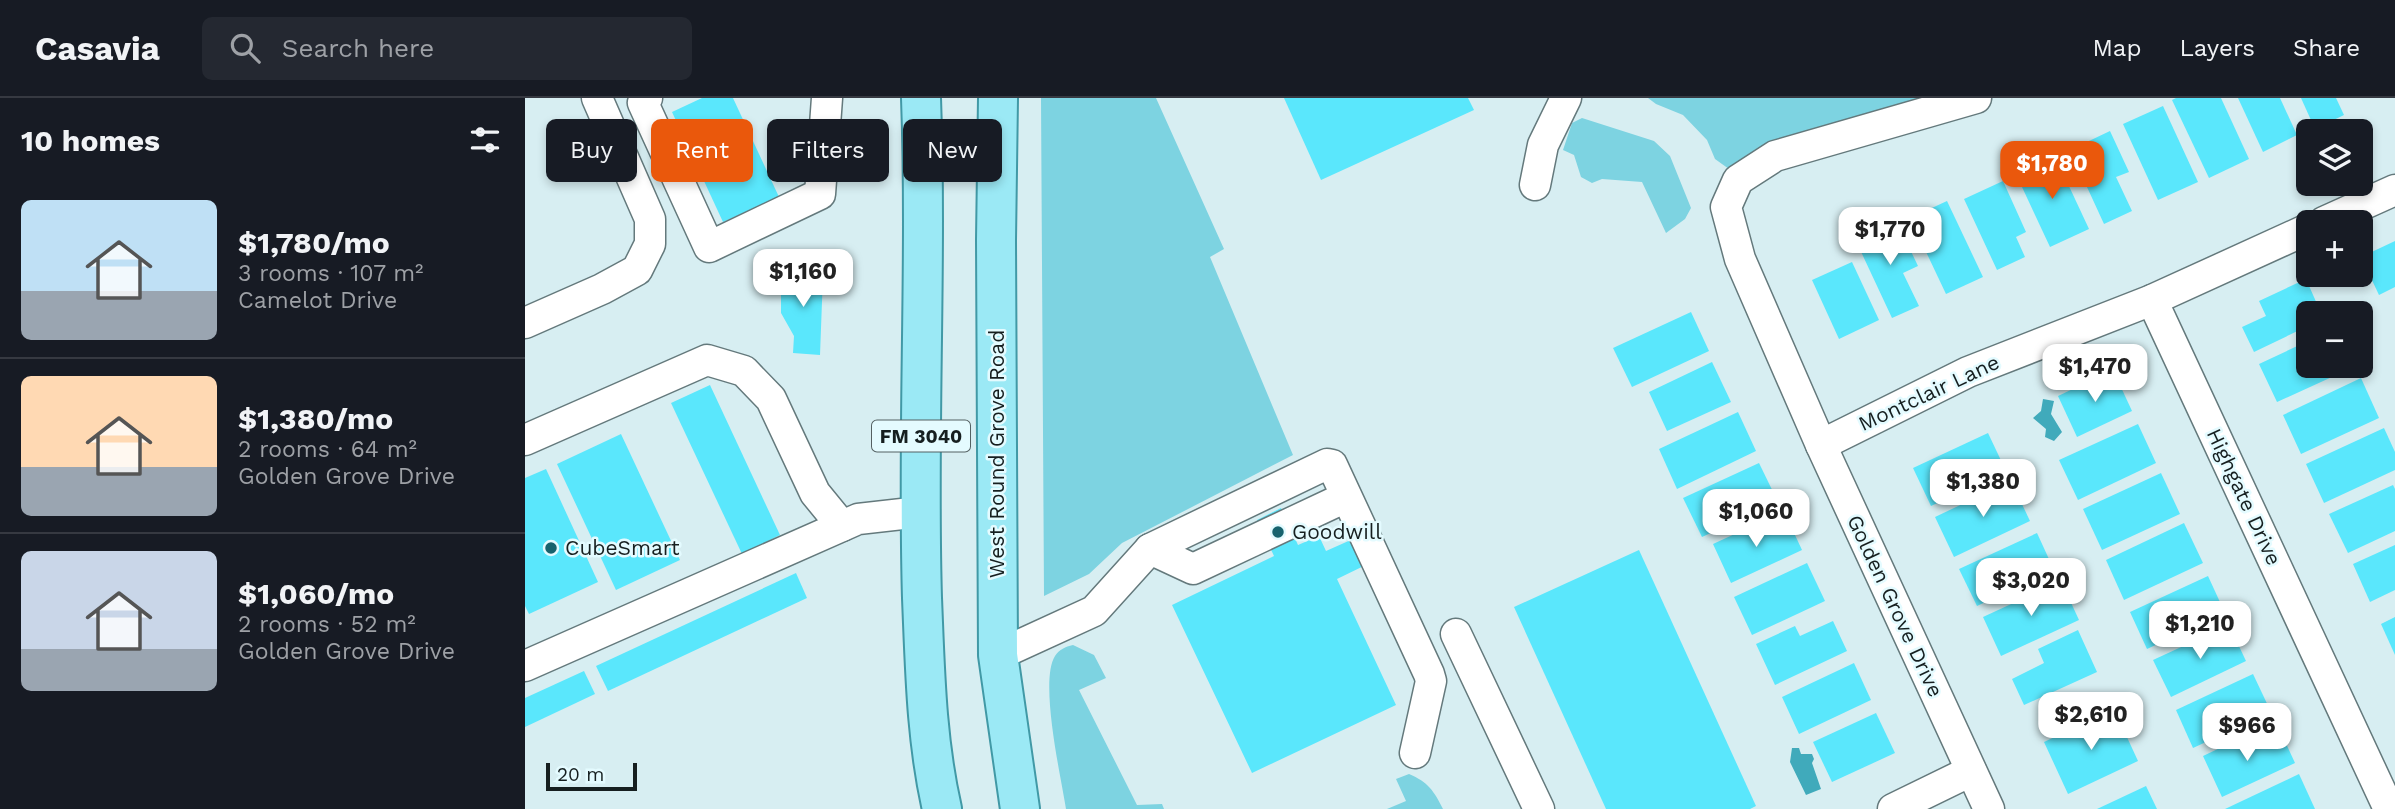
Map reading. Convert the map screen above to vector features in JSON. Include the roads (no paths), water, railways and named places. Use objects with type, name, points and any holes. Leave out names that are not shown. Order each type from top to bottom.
[{"type":"main road","name":"FM 3040","points":[[921,98],[920,512],[926,697],[934,773],[942,809]]},
{"type":"main road","name":"West Round Grove Road","points":[[998,98],[998,656],[1020,809]]},
{"type":"street","points":[[525,323],[602,289],[637,270],[650,244],[650,219],[597,98]]},
{"type":"street","points":[[647,98],[643,103],[709,247],[820,194],[827,98]]},
{"type":"street","points":[[1535,185],[1543,145],[1566,98]]},
{"type":"street","name":"Golden Grove Drive","points":[[1976,98],[1775,156],[1738,180],[1726,207],[1740,259],[1821,445],[1989,809]]},
{"type":"street","points":[[2351,210],[2395,190]]},
{"type":"street","name":"Montclair Lane","points":[[1821,445],[1968,372],[2152,300],[2296,234]]},
{"type":"street","name":"Highgate Drive","points":[[2152,300],[2389,809]]},
{"type":"street","points":[[525,440],[707,360],[744,371],[771,399],[815,493],[842,526]]},
{"type":"street","points":[[998,656],[1094,611],[1150,549],[1327,464],[1332,465],[1429,674],[1431,681],[1415,753]]},
{"type":"street","points":[[525,666],[858,519],[920,512]]},
{"type":"street","points":[[1457,634],[1539,809]]},
{"type":"street","points":[[1893,809],[1971,771]]},
{"type":"place","name":"Goodwill","points":[[1278,532]]},
{"type":"place","name":"CubeSmart","points":[[551,548]]}]
